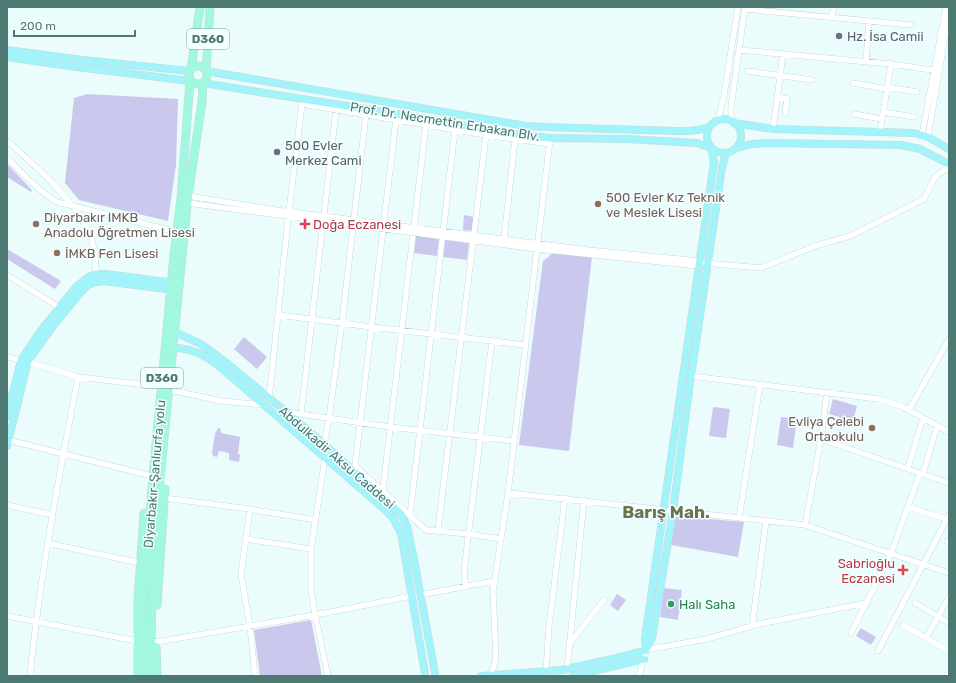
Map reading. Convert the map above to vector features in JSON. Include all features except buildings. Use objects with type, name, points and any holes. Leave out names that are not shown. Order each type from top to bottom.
[{"type":"highway","name":"D360","points":[[190,81],[188,76],[200,7]]},
{"type":"highway","name":"D360","points":[[203,83],[207,77],[206,71],[210,7]]},
{"type":"highway","name":"D360","points":[[190,70],[198,66],[203,67],[206,71]]},
{"type":"highway","points":[[190,81],[198,84],[203,83]]},
{"type":"highway","name":"Diyarbakır-Şanlıurfa yolu","points":[[144,676],[143,594],[190,81]]},
{"type":"highway","name":"Diyarbakır-Şanlıurfa yolu","points":[[152,676],[150,653],[152,569],[187,199],[202,102],[203,83]]},
{"type":"highway","points":[[157,676],[157,589],[185,269],[183,254]]},
{"type":"highway","points":[[138,676],[137,641],[140,563],[166,286],[169,263],[174,255]]},
{"type":"main road","points":[[7,50],[83,60],[190,70]]},
{"type":"main road","points":[[7,57],[190,81]]},
{"type":"main road","name":"Prof. Dr. Necmettin Erbakan Blv.","points":[[206,71],[526,126],[683,130],[700,130],[709,127]]},
{"type":"main road","name":"Prof. Dr. Necmettin Erbakan Blv.","points":[[203,83],[367,109],[550,141],[627,139],[697,143],[711,148]]},
{"type":"main road","points":[[646,650],[645,638],[714,162],[711,148],[706,138],[709,127],[718,120],[729,120],[734,123],[738,127],[741,138],[736,148]]},
{"type":"main road","points":[[734,123],[772,129],[914,133],[925,136],[949,149]]},
{"type":"main road","points":[[711,148],[720,153],[726,153],[736,148],[766,142],[901,145],[920,149],[949,164]]},
{"type":"main road","points":[[481,676],[546,672],[568,669],[646,650],[652,638],[673,511],[691,376],[722,168],[726,153]]},
{"type":"main road","points":[[7,416],[24,361],[42,329],[76,286],[87,278],[96,274],[106,274],[166,286]]},
{"type":"main road","points":[[8,443],[24,361],[88,285],[104,281],[166,286]]},
{"type":"main road","name":"Abdulkadir Aksu Caddesi","points":[[179,334],[212,351],[227,363],[325,458],[384,508],[398,526],[438,675]]},
{"type":"main road","points":[[188,349],[188,342],[195,342]]},
{"type":"main road","name":"Abdulkadir Aksu Caddesi","points":[[178,348],[188,349],[205,355],[266,402],[284,412],[381,492],[398,510],[404,519],[412,551],[424,675]]},
{"type":"main road","points":[[573,676],[644,659]]},
{"type":"main road","points":[[424,675],[432,672],[438,675]]},
{"type":"street","points":[[718,120],[724,95],[738,7]]},
{"type":"street","points":[[832,17],[834,7]]},
{"type":"street","points":[[925,136],[937,71],[946,7]]},
{"type":"street","points":[[734,123],[731,116],[731,106],[745,8],[793,10],[832,17],[911,25]]},
{"type":"street","points":[[937,71],[948,26],[949,13]]},
{"type":"street","points":[[866,62],[869,21]]},
{"type":"street","points":[[739,50],[891,64],[937,71]]},
{"type":"street","points":[[772,129],[783,54]]},
{"type":"street","points":[[880,132],[891,64]]},
{"type":"street","points":[[747,70],[812,80]]},
{"type":"street","points":[[853,83],[918,92]]},
{"type":"street","points":[[777,97],[787,99],[785,114]]},
{"type":"street","points":[[174,391],[222,401],[266,402],[278,315],[302,104],[515,140],[550,141],[508,492],[502,539],[494,581],[493,608],[496,659],[491,675]]},
{"type":"street","points":[[301,414],[336,110]]},
{"type":"street","points":[[883,112],[914,117]]},
{"type":"street","points":[[324,445],[342,323],[366,114]]},
{"type":"street","points":[[854,114],[882,119]]},
{"type":"street","points":[[396,120],[355,466],[381,492],[426,530],[438,530],[502,539]]},
{"type":"street","points":[[381,492],[426,125]]},
{"type":"street","points":[[410,515],[455,130]]},
{"type":"street","points":[[438,530],[486,135]]},
{"type":"street","points":[[504,239],[515,140]]},
{"type":"street","points":[[7,141],[42,174],[73,207],[85,226],[92,241],[96,263],[96,274]]},
{"type":"street","points":[[7,158],[46,195],[58,202],[177,232]]},
{"type":"street","points":[[474,237],[537,246],[761,268],[815,246],[850,236],[924,199],[935,177],[946,169],[949,164]]},
{"type":"street","points":[[187,199],[323,219],[443,234],[504,239],[537,246]]},
{"type":"street","points":[[7,275],[59,307]]},
{"type":"street","points":[[278,315],[526,344]]},
{"type":"street","points":[[910,410],[949,339]]},
{"type":"street","points":[[466,587],[464,569],[492,341]]},
{"type":"street","points":[[7,357],[78,377],[156,386]]},
{"type":"street","points":[[691,376],[890,401],[910,410],[949,432]]},
{"type":"street","points":[[30,676],[35,622],[47,543],[78,377]]},
{"type":"street","points":[[739,518],[760,385]]},
{"type":"street","points":[[805,525],[821,439],[827,392]]},
{"type":"street","points":[[284,412],[450,435],[514,442]]},
{"type":"street","points":[[908,468],[923,418]]},
{"type":"street","points":[[851,633],[892,554],[937,426]]},
{"type":"street","points":[[821,439],[949,483]]},
{"type":"street","points":[[8,443],[63,454],[148,475]]},
{"type":"street","points":[[325,458],[311,549],[311,588],[328,676]]},
{"type":"street","points":[[508,492],[805,525],[949,573]]},
{"type":"street","points":[[164,498],[250,509],[316,520]]},
{"type":"street","points":[[546,672],[548,634],[565,498]]},
{"type":"street","points":[[568,669],[569,644],[584,500]]},
{"type":"street","points":[[7,505],[52,515]]},
{"type":"street","points":[[878,651],[948,517],[908,506]]},
{"type":"street","points":[[250,509],[241,574],[250,626],[255,676]]},
{"type":"street","points":[[753,626],[766,521]]},
{"type":"street","points":[[246,539],[311,549]]},
{"type":"street","points":[[47,543],[140,563]]},
{"type":"street","points":[[156,642],[315,615],[494,581]]},
{"type":"street","points":[[926,638],[949,597]]},
{"type":"street","points":[[569,644],[604,600]]},
{"type":"street","points":[[915,602],[949,623]]},
{"type":"street","points":[[639,676],[646,650],[707,639],[791,617],[867,603]]},
{"type":"street","points":[[7,616],[137,641]]},
{"type":"street","points":[[903,625],[949,651]]},
{"type":"street","points":[[947,676],[949,672]]},
{"type":"shaded area","points":[[87,94],[178,99],[176,165],[168,221],[79,200],[65,183],[74,98]]},
{"type":"shaded area","points":[[7,164],[32,190],[31,192],[7,177]]},
{"type":"shaded area","points":[[464,215],[474,217],[472,231],[463,230]]},
{"type":"shaded area","points":[[416,236],[439,239],[437,256],[414,253]]},
{"type":"shaded area","points":[[445,240],[469,243],[467,260],[443,257]]},
{"type":"shaded area","points":[[7,249],[61,281],[55,289],[7,259]]},
{"type":"shaded area","points":[[553,253],[592,257],[569,451],[519,445],[543,261]]},
{"type":"shaded area","points":[[244,337],[267,357],[257,369],[234,349]]},
{"type":"shaded area","points":[[833,399],[857,406],[853,421],[829,414]]},
{"type":"shaded area","points":[[713,407],[730,409],[726,438],[709,436]]},
{"type":"shaded area","points":[[781,417],[797,419],[793,448],[777,445]]},
{"type":"shaded area","points":[[218,428],[220,428],[221,433],[240,437],[238,454],[240,454],[239,462],[229,460],[229,453],[219,451],[217,457],[213,456],[212,453],[215,434]]},
{"type":"shaded area","points":[[676,516],[744,522],[738,557],[671,545]]},
{"type":"shaded area","name":"Halı Saha","points":[[664,588],[682,590],[678,620],[660,617]]},
{"type":"shaded area","points":[[617,594],[626,600],[618,611],[610,605]]},
{"type":"shaded area","points":[[311,620],[322,676],[260,676],[254,630]]},
{"type":"shaded area","points":[[861,628],[876,637],[871,645],[856,636]]},
{"type":"place","name":"Hz. İsa Camii","points":[[839,36]]},
{"type":"place","name":"500 Evler Merkez Cami","points":[[277,152]]},
{"type":"place","name":"500 Evler Kız Teknik ve Meslek Lisesi","points":[[598,204]]},
{"type":"place","name":"Diyarbakır IMKB Anadolu Öğretmen Lisesi","points":[[36,224]]},
{"type":"place","name":"Doğa Eczanesi","points":[[305,224]]},
{"type":"place","name":"İMKB Fen Lisesi","points":[[57,253]]},
{"type":"place","name":"Evliya Çelebi Ortaokulu","points":[[872,428]]},
{"type":"place","name":"Sabrioğlu Eczanesi","points":[[903,570]]},
{"type":"place","name":"Halı Saha","points":[[671,604]]},
{"type":"district","name":"Barış Mah.","points":[[666,512]]}]
